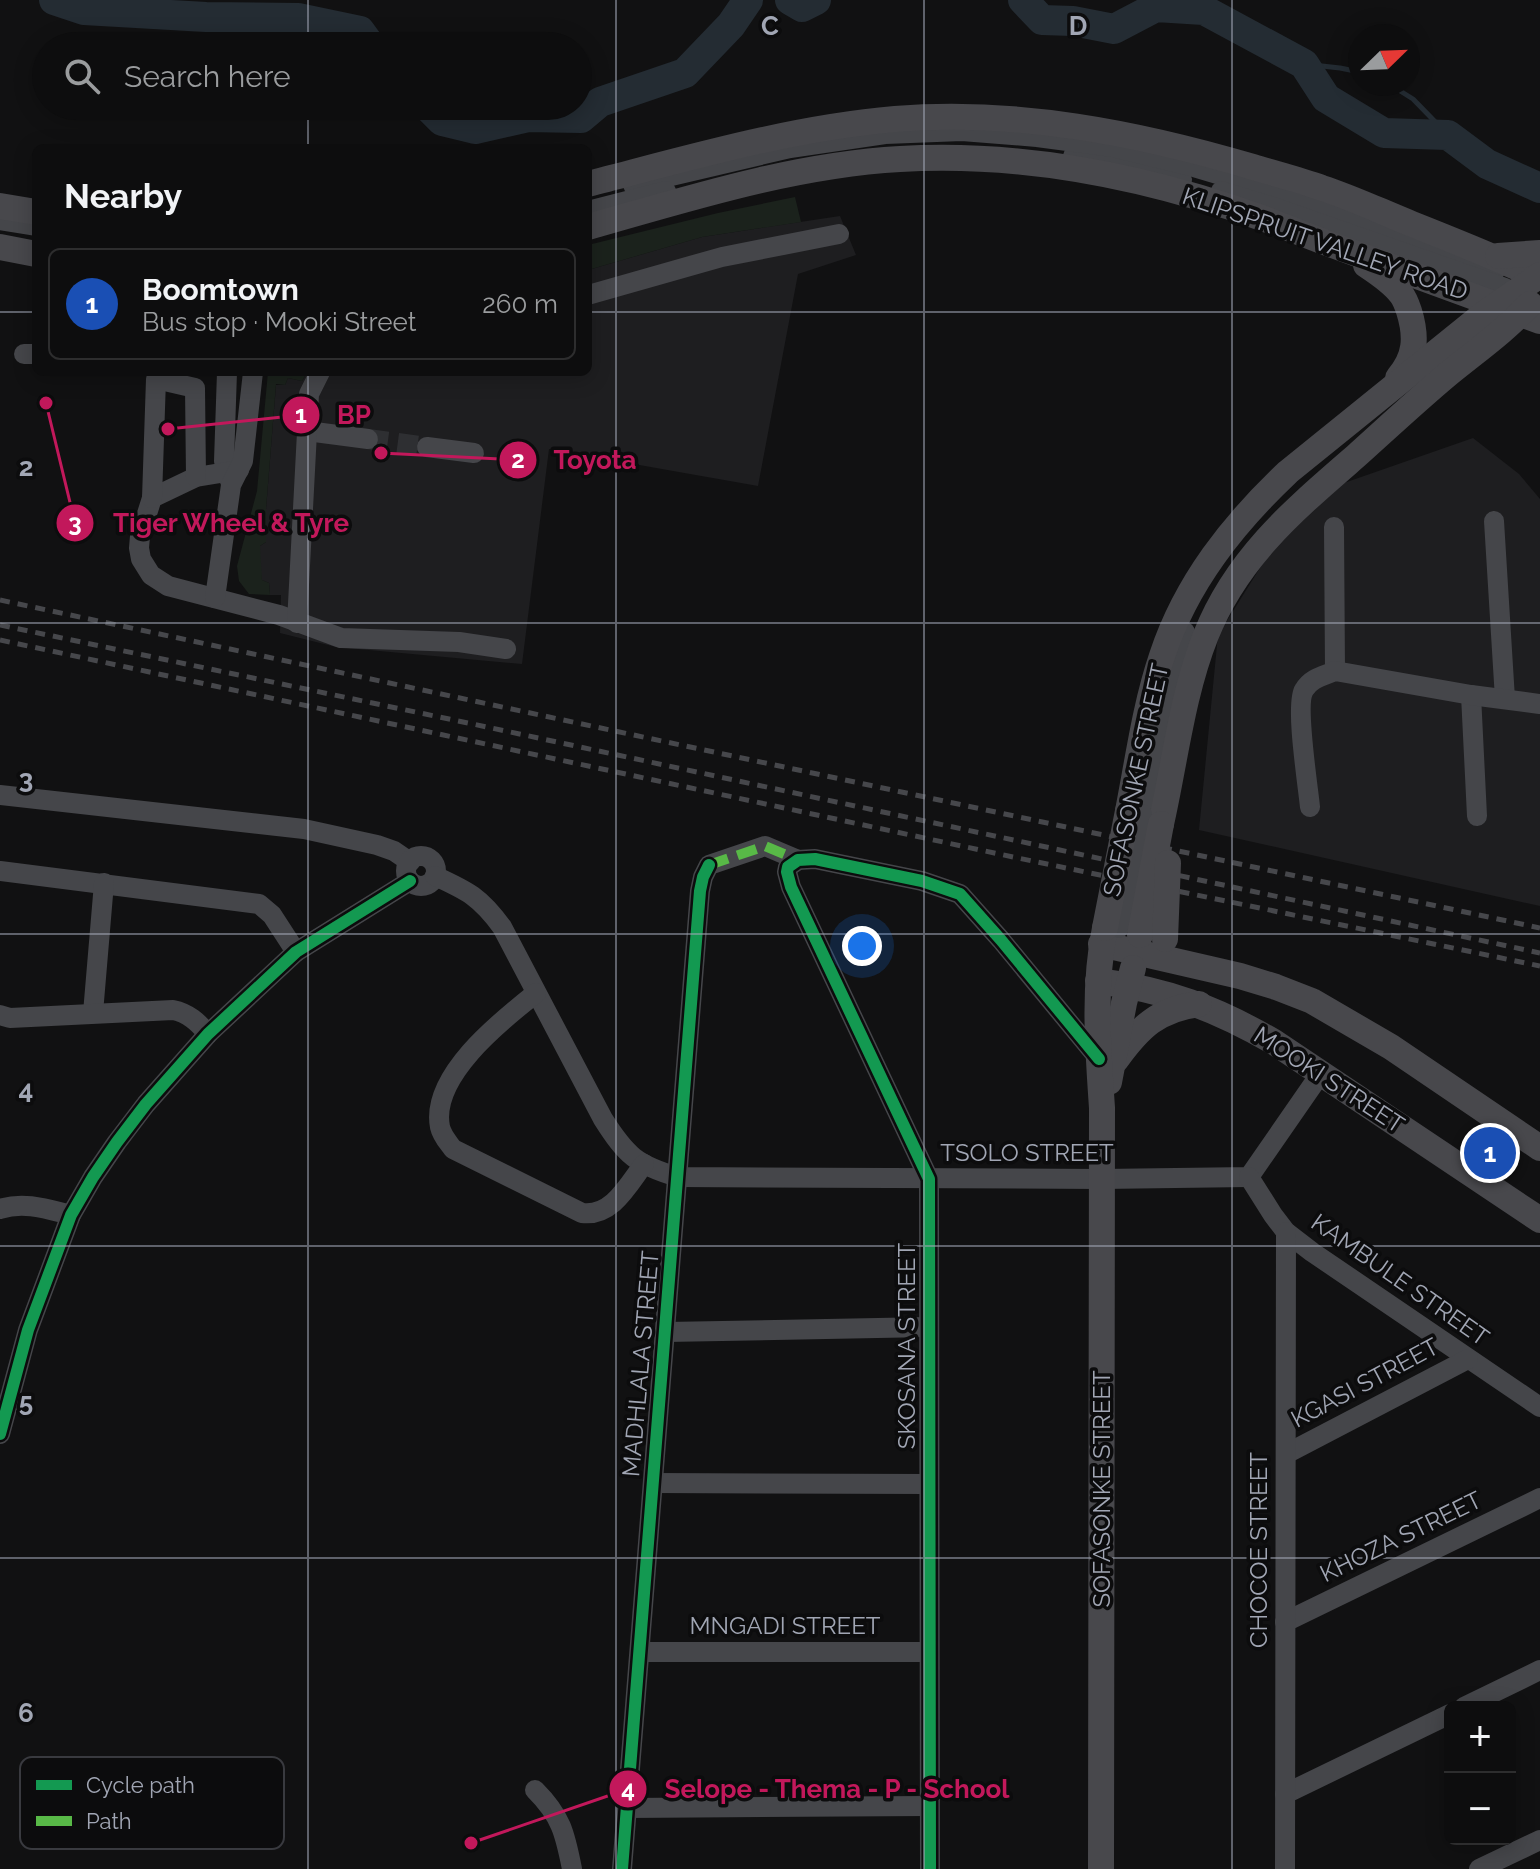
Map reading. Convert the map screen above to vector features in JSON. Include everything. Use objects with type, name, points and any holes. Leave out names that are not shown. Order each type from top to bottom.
[{"type":"main road","name":"KLIPSPRUIT VALLEY ROAD","points":[[592,183],[723,150],[852,123],[973,117],[1049,123],[1124,134],[1199,151],[1322,187],[1495,257],[1526,292]]},
{"type":"main road","name":"KLIPSPRUIT VALLEY ROAD","points":[[592,226],[803,170],[900,159],[976,158],[1041,163],[1094,172],[1184,194],[1260,217],[1311,237],[1526,292]]},
{"type":"main road","points":[[0,206],[32,211]]},
{"type":"main road","points":[[1311,237],[1368,267],[1404,297],[1415,335],[1413,349],[1405,369],[1380,399]]},
{"type":"main road","points":[[0,247],[32,253]]},
{"type":"main road","name":"SOFASONKE STREET","points":[[1106,1061],[1098,981],[1133,950],[1150,821],[1171,779],[1196,663],[1206,634],[1227,593],[1244,566],[1291,512],[1479,350],[1526,292]]},
{"type":"main road","name":"SOFASONKE STREET","points":[[1101,1869],[1102,1108],[1106,1061],[1133,950],[1150,821],[1152,690],[1161,656],[1176,618],[1196,581],[1259,500],[1288,472],[1380,399],[1526,292]]},
{"type":"main road","points":[[1479,350],[1501,341],[1540,338]]},
{"type":"main road","name":"MOOKI STREET","points":[[1098,981],[1133,950]]},
{"type":"main road","name":"MOOKI STREET","points":[[1133,950],[1199,1004],[1248,1027],[1321,1073],[1540,1220]]},
{"type":"main road","name":"MOOKI STREET","points":[[1133,950],[1276,987],[1312,1001],[1391,1047],[1540,1148]]},
{"type":"main road","points":[[1106,1061],[1154,1019],[1180,1006],[1199,1004]]},
{"type":"street","name":"KLIPSPRUIT VALLEY ROAD","points":[[592,194],[790,148],[885,134],[962,131],[1037,137],[1113,147],[1296,198],[1494,270],[1526,292]]},
{"type":"street","name":"KLIPSPRUIT VALLEY ROAD","points":[[592,210],[806,160],[894,148],[987,147],[1047,152],[1106,160],[1196,184],[1505,288],[1526,292]]},
{"type":"street","points":[[0,220],[32,225]]},
{"type":"street","points":[[0,232],[32,237]]},
{"type":"street","points":[[592,294],[722,257],[839,234]]},
{"type":"street","points":[[1150,821],[1185,660],[1196,629],[1243,551],[1321,472],[1483,340],[1526,292]]},
{"type":"street","points":[[196,477],[195,388],[150,376],[152,498],[139,548],[141,559],[151,575],[168,586],[279,615],[341,638],[459,642],[506,649]]},
{"type":"street","points":[[227,376],[224,461],[232,475]]},
{"type":"street","points":[[215,598],[232,475],[243,461],[253,376]]},
{"type":"street","points":[[297,623],[309,394],[318,376]]},
{"type":"street","points":[[307,431],[368,439]]},
{"type":"street","points":[[427,447],[474,453]]},
{"type":"street","points":[[152,498],[196,477],[232,475]]},
{"type":"street","points":[[1494,521],[1505,699]]},
{"type":"street","points":[[1334,527],[1335,671]]},
{"type":"street","points":[[1310,807],[1301,709],[1302,692],[1313,679],[1335,671],[1540,704]]},
{"type":"street","points":[[1471,695],[1477,816]]},
{"type":"street","points":[[0,795],[304,829],[394,851],[417,885],[426,885],[435,876],[468,891],[489,909],[502,927],[617,1142],[653,1170],[678,1177]]},
{"type":"street","name":"MADHLALA STREET","points":[[622,1869],[700,891],[709,865],[765,846],[798,860],[815,859],[907,878],[960,894],[1106,1061]]},
{"type":"street","name":"SKOSANA STREET","points":[[798,860],[788,867],[791,887],[929,1179],[930,1869]]},
{"type":"street","points":[[0,871],[259,904],[272,915],[296,952]]},
{"type":"street","points":[[0,1434],[28,1330],[71,1215],[117,1142],[208,1034],[296,952],[410,871]]},
{"type":"street","points":[[93,1013],[104,883]]},
{"type":"street","name":"MOOKI STREET","points":[[1133,950],[1249,985],[1313,1012],[1540,1161]]},
{"type":"street","name":"MOOKI STREET","points":[[1133,950],[1196,991],[1230,1004],[1269,1026],[1540,1207]]},
{"type":"street","points":[[536,993],[495,1026],[467,1055],[443,1096],[440,1116],[444,1138],[453,1149],[582,1213],[592,1214],[608,1208],[644,1164]]},
{"type":"street","points":[[0,1015],[10,1018],[173,1010],[195,1019],[208,1034]]},
{"type":"street","points":[[1249,1177],[1321,1073]]},
{"type":"street","name":"TSOLO STREET","points":[[678,1177],[1249,1177]]},
{"type":"street","name":"KAMBULE STREET","points":[[1249,1177],[1286,1232],[1540,1407]]},
{"type":"street","points":[[0,1209],[25,1204],[71,1215]]},
{"type":"street","name":"CHOCOE STREET","points":[[1285,1869],[1286,1232]]},
{"type":"street","points":[[666,1332],[929,1327]]},
{"type":"street","name":"KGASI STREET","points":[[1286,1454],[1468,1359]]},
{"type":"street","points":[[653,1483],[929,1484]]},
{"type":"street","name":"KHOZA STREET","points":[[1285,1622],[1540,1498]]},
{"type":"street","name":"MNGADI STREET","points":[[640,1652],[929,1652]]},
{"type":"street","points":[[1476,1701],[1540,1670]]},
{"type":"street","points":[[1285,1794],[1444,1717]]},
{"type":"street","points":[[535,1790],[550,1804],[557,1816],[572,1869]]},
{"type":"street","points":[[627,1808],[929,1806]]},
{"type":"street","points":[[1479,1869],[1540,1840]]},
{"type":"shaded area","points":[[795,197],[801,222],[702,237],[592,269],[592,244]]},
{"type":"shaded area","points":[[840,216],[856,255],[798,274],[758,486],[549,449],[522,664],[336,647],[280,633],[281,595],[270,595],[269,583],[262,580],[260,570],[260,546],[266,542],[276,385],[285,385],[288,378],[302,381],[305,376],[592,376],[592,269],[702,237]]},
{"type":"shaded area","points":[[268,376],[305,376],[302,381],[288,378],[285,385],[276,384],[266,542],[260,546],[262,580],[269,583],[270,595],[249,594],[239,581],[237,566],[257,491]]},
{"type":"shaded area","points":[[1473,438],[1519,474],[1540,499],[1540,906],[1199,830],[1218,635],[1280,536],[1344,483]]},
{"type":"waterway","points":[[54,0],[84,10],[206,17],[298,18],[361,32]]},
{"type":"waterway","points":[[592,109],[600,102],[685,73],[731,25],[748,0]]},
{"type":"waterway","points":[[790,0],[802,7],[816,0]]},
{"type":"waterway","points":[[1023,0],[1042,20],[1073,21],[1114,29],[1156,7],[1204,10],[1304,64],[1326,98],[1384,133],[1448,135],[1487,164],[1540,188]]},
{"type":"waterway","points":[[1304,64],[1348,70]]},
{"type":"waterway","points":[[1408,96],[1448,135]]},
{"type":"waterway","points":[[441,120],[475,129],[515,120]]},
{"type":"tunnel","points":[[368,439],[427,447]]},
{"type":"railway","points":[[0,600],[1540,928]]},
{"type":"railway","points":[[0,625],[1540,953]]},
{"type":"railway","points":[[0,640],[1013,857],[1540,966]]},
{"type":"marked path","points":[[709,865],[765,846],[798,860]]},
{"type":"cycle path","points":[[930,1869],[929,1179],[791,887],[788,867],[798,860],[815,859],[922,881],[960,894],[1099,1059]]},
{"type":"cycle path","points":[[622,1869],[700,891],[709,865]]},
{"type":"cycle path","points":[[0,1434],[28,1330],[71,1215],[117,1142],[208,1034],[296,952],[410,881]]},
{"type":"place","name":"Tiger Wheel & Tyre","points":[[46,403]]},
{"type":"place","name":"BP","points":[[168,429]]},
{"type":"place","name":"Toyota","points":[[381,453]]},
{"type":"place","name":"Boomtown","points":[[1490,1153]]},
{"type":"place","name":"Selope - Thema - P - School","points":[[471,1843]]}]
